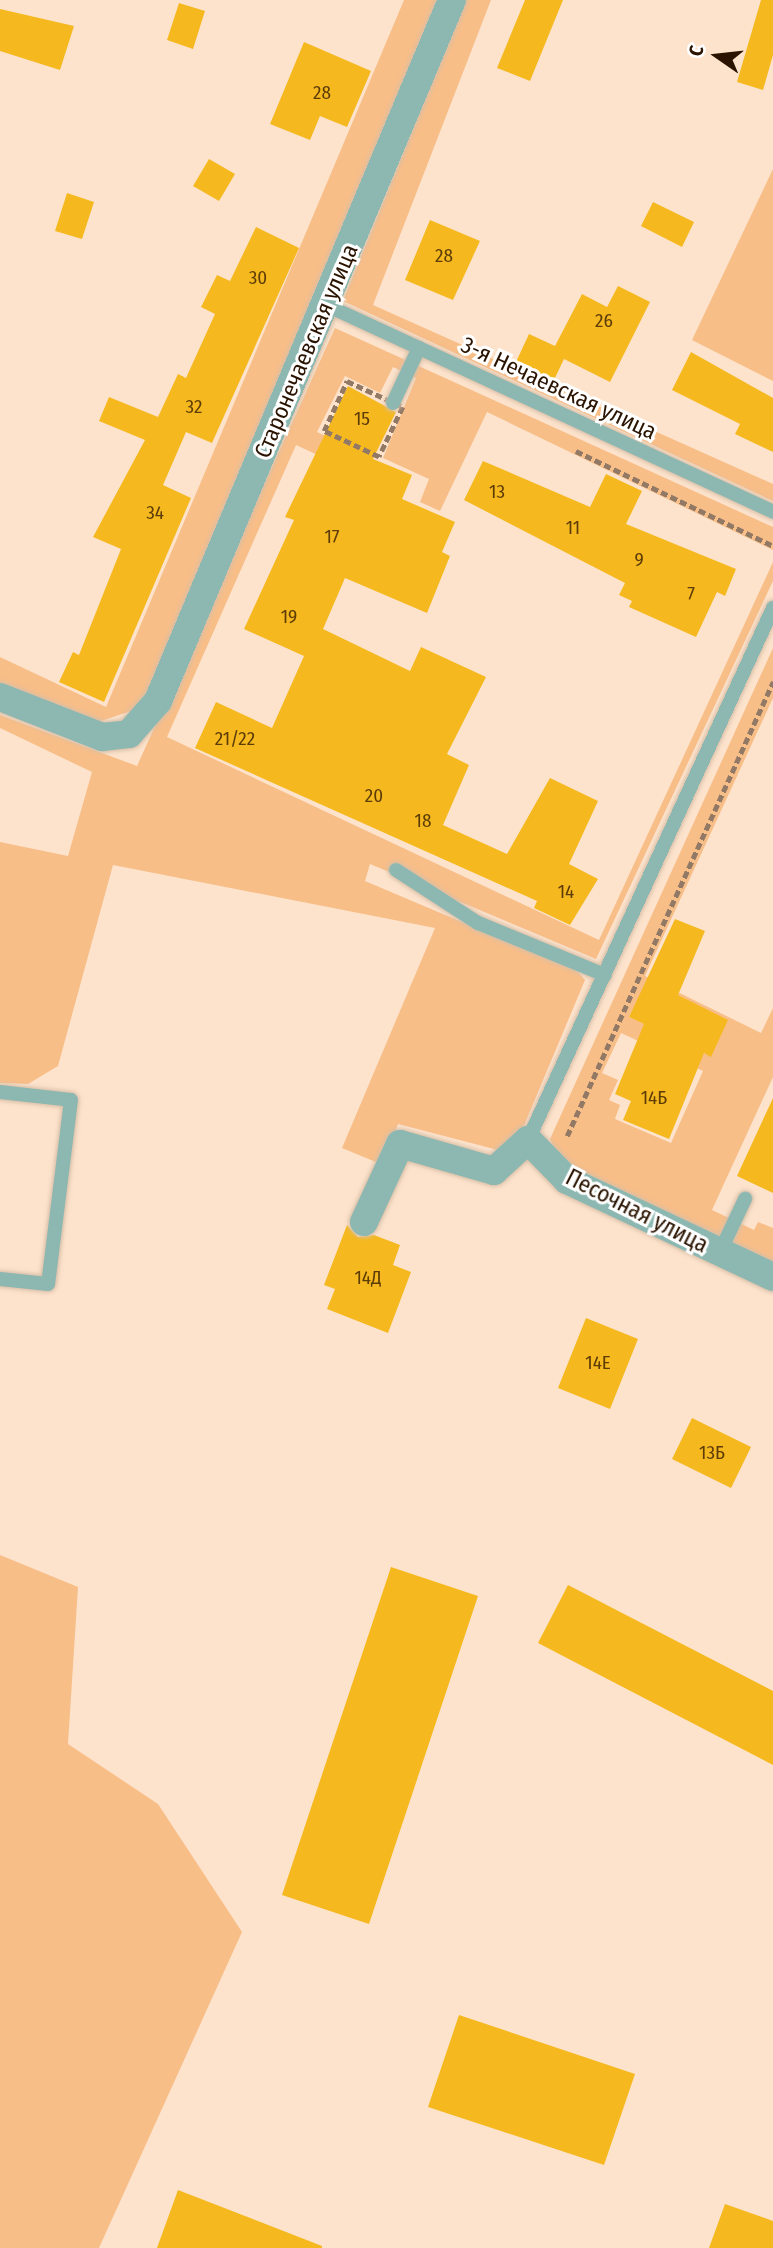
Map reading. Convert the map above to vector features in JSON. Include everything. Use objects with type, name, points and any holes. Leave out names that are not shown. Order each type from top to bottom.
[{"type":"street","name":"Старонечаевская улица","points":[[0,697],[102,737],[129,734],[158,701],[452,0]]},
{"type":"street","name":"Песочная улица","points":[[528,1140],[567,1180],[773,1277]]},
{"type":"street","points":[[364,1222],[400,1144],[494,1171],[528,1140]]},
{"type":"lane","name":"3-я Нечаевская улица","points":[[326,305],[773,512]]},
{"type":"lane","points":[[398,405],[419,348]]},
{"type":"lane","points":[[528,1140],[773,608]]},
{"type":"lane","points":[[396,870],[478,923],[605,975]]},
{"type":"lane","points":[[0,1092],[71,1100],[48,1284],[0,1279]]},
{"type":"lane","points":[[720,1252],[744,1199]]},
{"type":"path","points":[[347,381],[324,431],[357,447],[379,457],[398,405]]},
{"type":"path","points":[[553,1166],[773,681]]},
{"type":"shaded area","points":[[404,0],[438,0],[149,691],[134,710],[98,722],[0,686],[0,657],[106,707]]},
{"type":"shaded area","points":[[466,0],[491,0],[373,305],[773,484],[773,501],[343,301]]},
{"type":"shaded area","points":[[773,169],[773,381],[692,340]]},
{"type":"shaded area","points":[[335,328],[773,527],[773,550],[487,412],[440,511],[420,502],[429,479],[383,458],[416,378],[393,367],[380,393],[345,376],[317,432],[371,458],[363,476],[296,445],[167,737],[599,940],[773,562],[773,581],[596,959],[370,864],[365,881],[577,971],[585,980],[523,1128],[498,1150],[398,1124],[383,1165],[342,1148],[435,928],[113,865],[58,1066],[28,1084],[0,1083],[0,842],[68,856],[92,772],[0,728],[0,715],[137,766]]},
{"type":"shaded area","points":[[773,648],[773,698],[645,976],[761,1033],[773,1008],[773,1077],[712,1210],[754,1230],[758,1222],[773,1228],[773,1262],[561,1164],[550,1139]],"holes":[[[647,981],[686,999],[668,1035],[629,1017]],[[621,1033],[703,1071],[671,1143],[615,1119],[620,1105],[609,1100],[618,1080],[602,1073]]]},
{"type":"shaded area","points":[[0,1555],[78,1587],[68,1744],[158,1804],[242,1932],[99,2248],[0,2248]]},
{"type":"building","points":[[525,0],[563,0],[530,81],[497,68]]},
{"type":"building","points":[[761,0],[773,0],[773,55],[763,90],[737,82]]},
{"type":"building","points":[[179,3],[205,11],[193,49],[167,40]]},
{"type":"building","points":[[0,9],[74,26],[60,70],[0,51]]},
{"type":"building","points":[[304,42],[371,71],[347,127],[320,116],[310,140],[270,124]]},
{"type":"building","points":[[209,159],[235,174],[219,201],[193,186]]},
{"type":"building","points":[[67,193],[94,202],[82,239],[55,231]]},
{"type":"building","points":[[653,202],[694,222],[682,247],[641,226]]},
{"type":"building","points":[[430,220],[480,241],[453,300],[405,280]]},
{"type":"building","points":[[256,227],[299,248],[212,443],[186,432],[163,485],[191,498],[104,702],[59,682],[73,652],[79,655],[121,549],[93,537],[145,440],[99,421],[109,397],[158,417],[178,374],[186,378],[215,314],[201,307],[217,275],[230,281]]},
{"type":"building","points":[[618,286],[650,302],[610,382],[564,359],[553,382],[515,364],[529,334],[555,346],[582,294],[607,307]]},
{"type":"building","points":[[691,352],[773,398],[773,452],[735,434],[740,424],[672,390]]},
{"type":"building","points":[[348,386],[396,412],[373,459],[412,475],[402,499],[455,522],[442,552],[450,556],[427,613],[345,578],[323,629],[410,671],[421,647],[486,677],[447,754],[469,765],[443,825],[507,854],[550,778],[598,801],[569,864],[598,879],[570,925],[534,908],[537,901],[195,748],[216,702],[272,728],[304,656],[244,629],[294,520],[285,517]]},
{"type":"building","points":[[483,461],[590,507],[606,474],[642,491],[626,524],[736,569],[725,596],[717,592],[696,637],[629,607],[632,601],[619,595],[625,583],[464,500]]},
{"type":"building","points":[[675,919],[705,931],[678,995],[728,1020],[711,1057],[704,1053],[669,1139],[623,1120],[631,1101],[615,1094],[644,1024],[629,1017]]},
{"type":"building","points":[[773,1098],[773,1193],[737,1176]]},
{"type":"building","points":[[347,1225],[358,1237],[374,1235],[400,1245],[393,1265],[411,1272],[388,1333],[327,1309],[335,1289],[324,1285]]},
{"type":"building","points":[[586,1318],[638,1339],[610,1409],[558,1388]]},
{"type":"building","points":[[692,1418],[751,1447],[731,1488],[672,1459]]},
{"type":"building","points":[[391,1567],[478,1596],[369,1924],[282,1895]]},
{"type":"building","points":[[568,1585],[773,1691],[773,1765],[538,1643]]},
{"type":"building","points":[[459,2015],[635,2074],[604,2165],[428,2107]]},
{"type":"building","points":[[178,2190],[322,2246],[322,2248],[157,2248]]},
{"type":"building","points":[[725,2204],[773,2221],[773,2248],[709,2248]]}]
